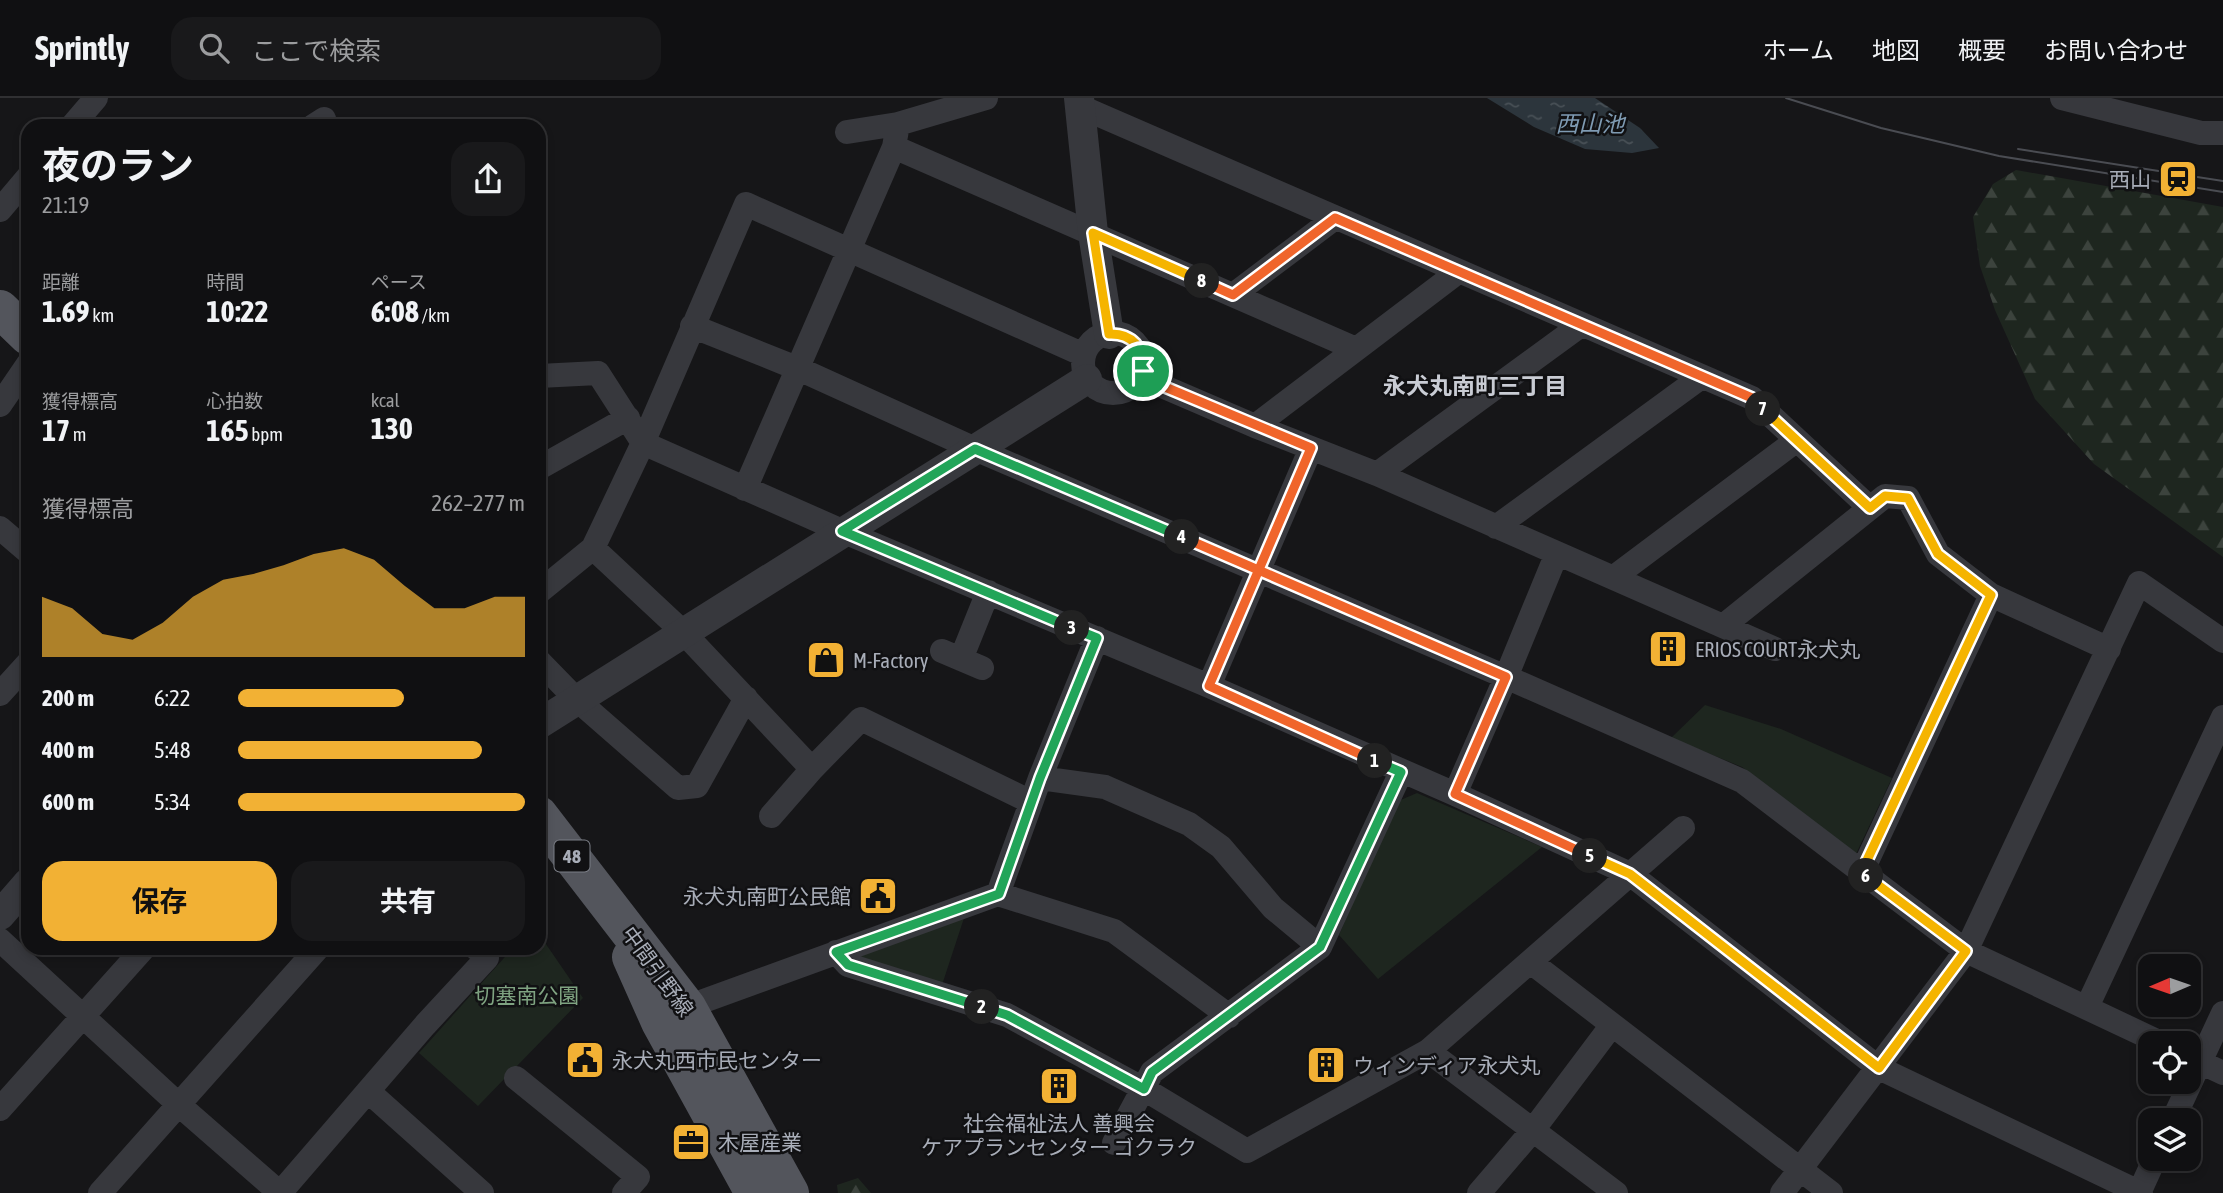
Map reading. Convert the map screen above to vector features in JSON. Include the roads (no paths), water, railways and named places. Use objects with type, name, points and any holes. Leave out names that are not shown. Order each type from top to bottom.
[{"type":"main road","points":[[0,309],[21,329]]},
{"type":"main road","name":"中間引野線","points":[[546,824],[687,1007],[790,1193]]},
{"type":"main road","name":"中間引野線","points":[[604,898],[660,1022],[754,1193]]},
{"type":"street","points":[[745,488],[799,369],[896,136],[986,98]]},
{"type":"street","points":[[2062,98],[2201,133],[2223,133]]},
{"type":"street","points":[[1109,334],[1093,233],[1080,103],[1458,272],[1700,378],[1752,398],[1870,508]]},
{"type":"street","points":[[847,132],[896,136],[1093,233],[1356,349]]},
{"type":"street","points":[[0,209],[21,185]]},
{"type":"street","points":[[546,586],[593,548],[643,443],[746,204],[849,249],[1085,367],[1096,389],[1114,394],[1132,387],[1141,377],[1144,362],[1136,343],[1120,333],[1094,340],[1085,367],[975,449],[546,719]]},
{"type":"street","points":[[1233,295],[1335,218]]},
{"type":"street","points":[[1255,426],[1458,272]]},
{"type":"street","points":[[1377,474],[1581,325]]},
{"type":"street","points":[[692,326],[799,369],[975,449],[1742,781],[1966,951],[2138,1032]]},
{"type":"street","points":[[546,376],[598,373],[643,443],[842,531],[1209,686],[1630,874],[1879,1068],[2140,1193],[2149,1171]]},
{"type":"street","points":[[0,405],[21,374]]},
{"type":"street","points":[[1141,377],[1377,474],[1775,649]]},
{"type":"street","points":[[1496,527],[1700,378]]},
{"type":"street","points":[[546,464],[628,418]]},
{"type":"street","points":[[1614,577],[1797,440]]},
{"type":"street","points":[[1209,686],[1311,448]]},
{"type":"street","points":[[1723,626],[1885,496],[1908,498],[1938,554],[1991,595],[2109,649]]},
{"type":"street","points":[[0,528],[21,546]]},
{"type":"street","points":[[593,548],[683,632],[812,769]]},
{"type":"street","points":[[1455,794],[1557,553]]},
{"type":"street","points":[[1782,1193],[1966,951],[2139,583],[2223,640]]},
{"type":"street","points":[[962,659],[988,593]]},
{"type":"street","points":[[1861,873],[1991,595]]},
{"type":"street","points":[[999,894],[1040,778],[1097,638]]},
{"type":"street","points":[[546,669],[576,699],[678,788],[697,786],[746,698]]},
{"type":"street","points":[[0,694],[21,671]]},
{"type":"street","points":[[2087,1007],[2223,717]]},
{"type":"street","points":[[771,816],[861,719],[1031,802]]},
{"type":"street","points":[[1114,1143],[1152,1072],[1320,947],[1401,772]]},
{"type":"street","points":[[1040,778],[1105,787],[1189,824],[1221,847],[1273,908],[1320,947]]},
{"type":"street","points":[[836,952],[848,965],[1007,1015],[1144,1089],[1247,1151],[1428,1051],[1683,828]]},
{"type":"street","points":[[0,915],[21,891]]},
{"type":"street","points":[[687,1007],[999,894],[1114,931],[1229,1016]]},
{"type":"street","points":[[0,940],[178,1104],[280,1193],[487,958],[484,955]]},
{"type":"street","points":[[0,1109],[138,955]]},
{"type":"street","points":[[100,1193],[312,955]]},
{"type":"street","points":[[1532,962],[1831,1193]]},
{"type":"street","points":[[2201,1050],[2223,1013]]},
{"type":"street","points":[[1479,1193],[1533,1130],[1612,1025]]},
{"type":"street","points":[[1428,1051],[1616,1193]]},
{"type":"street","points":[[2201,1063],[2223,1073]]},
{"type":"street","points":[[516,1078],[638,1177],[624,1193]]},
{"type":"street","points":[[369,1092],[482,1193]]},
{"type":"water","name":"西山池","points":[[1487,98],[1595,98],[1640,128],[1659,148],[1632,153],[1585,149],[1534,127]]},
{"type":"tram line","points":[[1786,98],[1881,128],[1999,156],[2223,192]]},
{"type":"tram line","points":[[2018,149],[2223,181]]},
{"type":"place","name":"西山","points":[[2178,179]]},
{"type":"place","name":"ERIOS COURT永犬丸","points":[[1668,649]]},
{"type":"place","name":"M-Factory","points":[[826,660]]},
{"type":"place","name":"永犬丸南町公民館","points":[[878,896]]},
{"type":"place","name":"永犬丸西市民センター","points":[[585,1060]]},
{"type":"place","name":"ウィンディア永犬丸","points":[[1326,1065]]},
{"type":"place","name":"社会福祉法人 善興会 ケアプランセンター ゴクラク","points":[[1059,1086]]},
{"type":"place","name":"木屋産業","points":[[691,1142]]},
{"type":"district","name":"永犬丸南町三丁目","points":[[1475,386]]},
{"type":"park label","name":"切塞南公園","points":[[527,995]]}]
